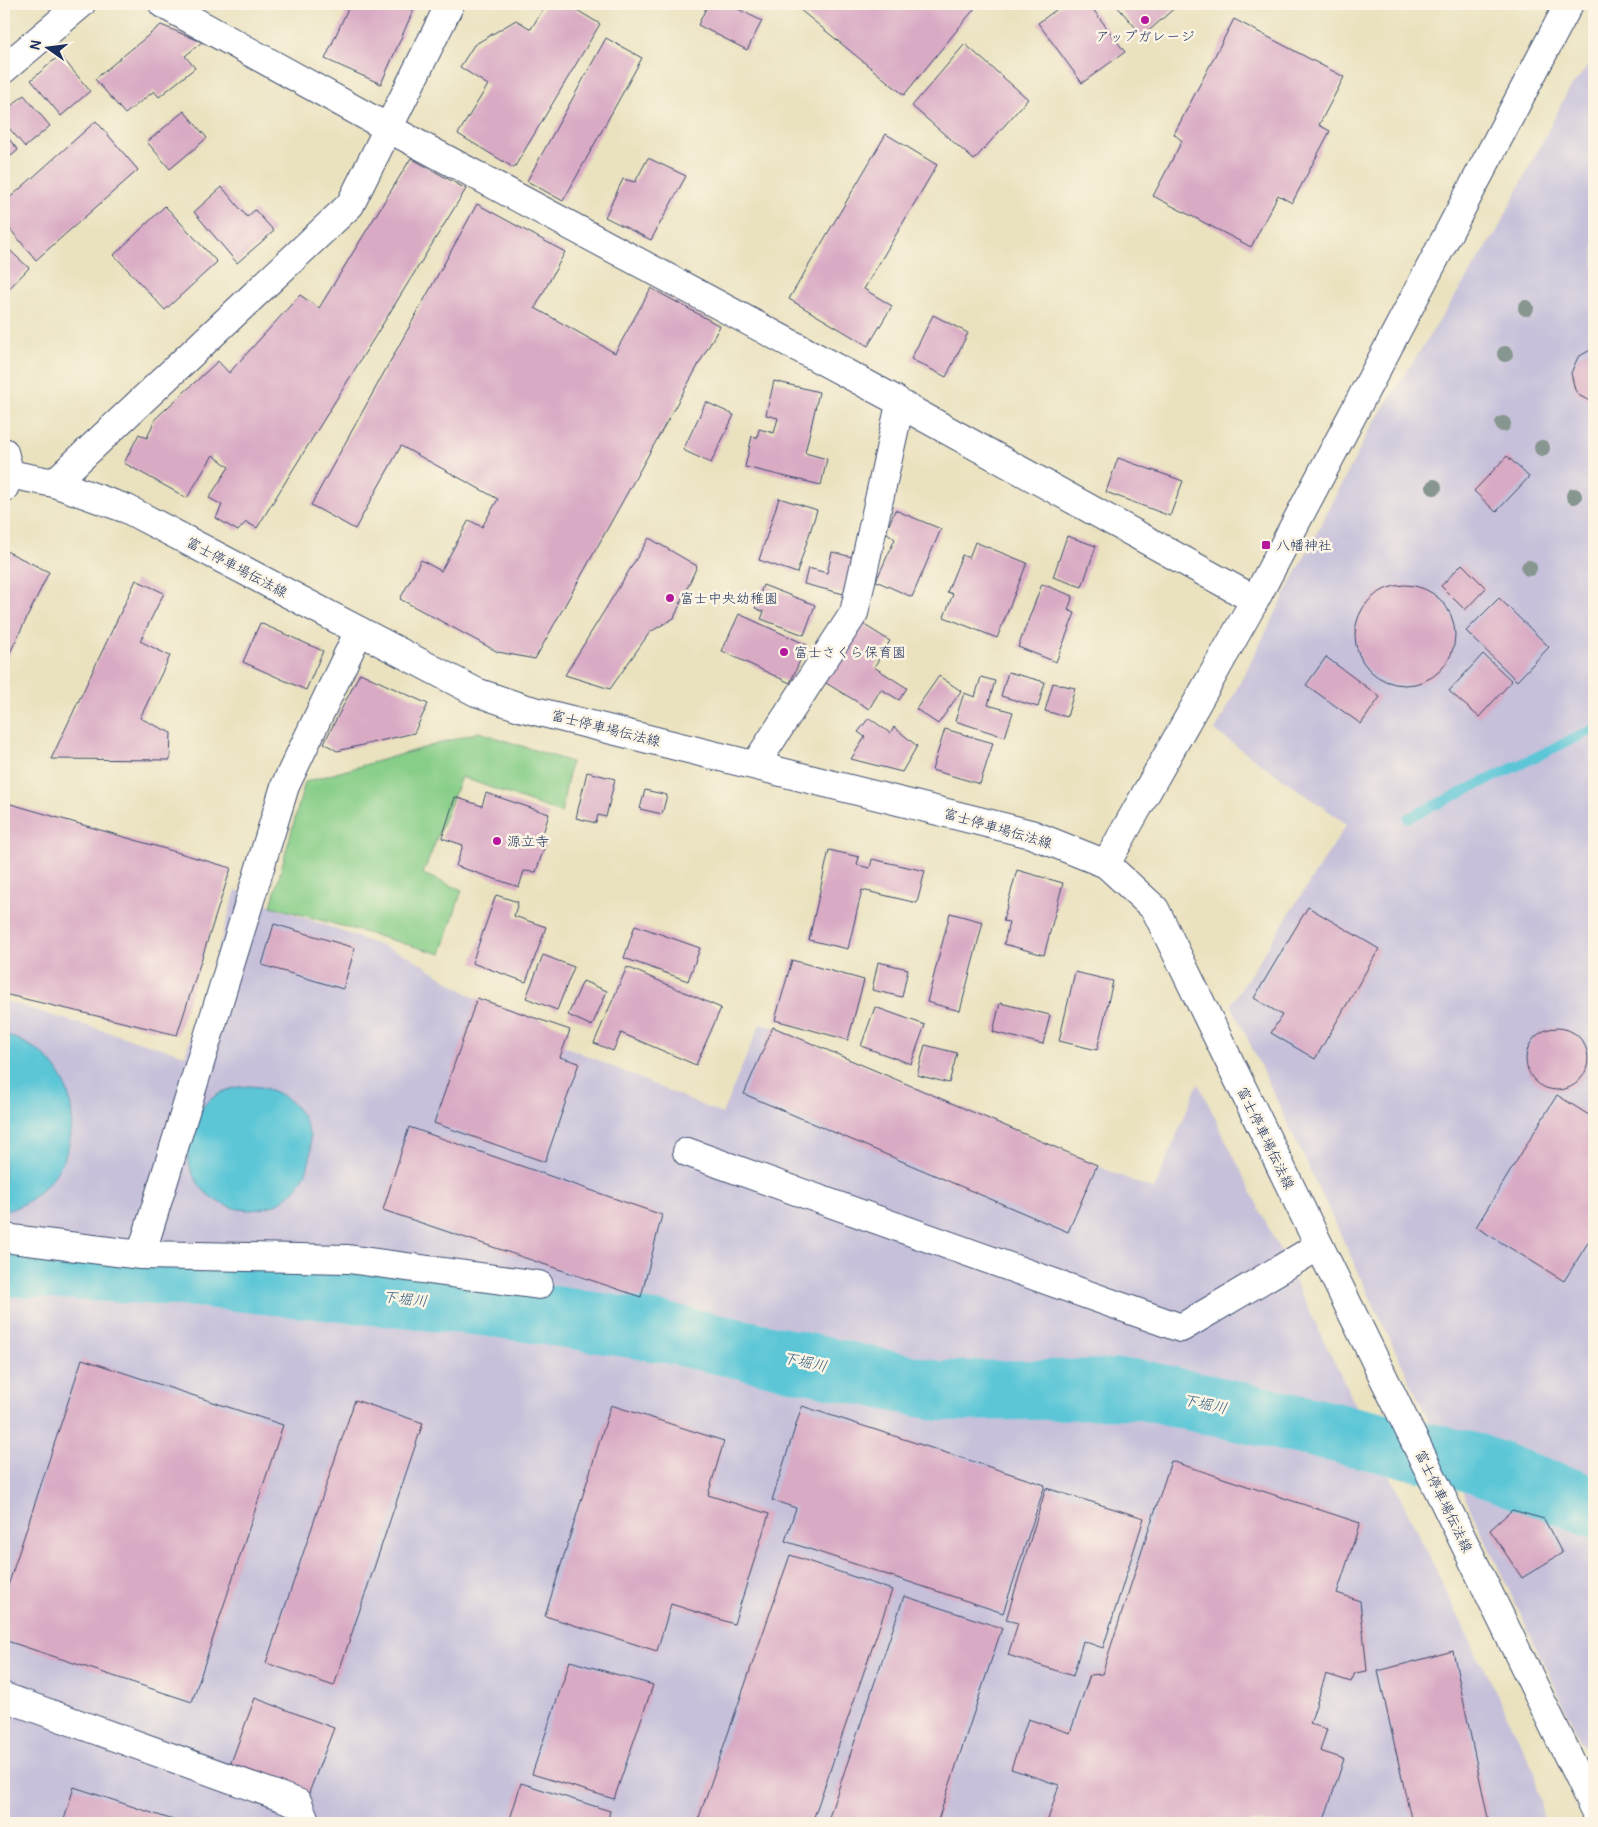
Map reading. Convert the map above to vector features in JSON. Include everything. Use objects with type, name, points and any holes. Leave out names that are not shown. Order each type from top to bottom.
[{"type":"street","points":[[4,69],[80,4]]},
{"type":"street","points":[[163,4],[388,128],[896,400],[900,404],[1255,600]]},
{"type":"street","points":[[54,483],[350,206],[450,4]]},
{"type":"street","points":[[1106,864],[1255,600],[1570,4]]},
{"type":"street","points":[[755,766],[854,613],[900,404]]},
{"type":"street","name":"富士停車場伝法線","points":[[5,472],[54,483],[127,509],[476,692],[523,708],[1031,834],[1106,864],[1155,909],[1594,1809]]},
{"type":"street","points":[[141,1255],[285,786],[359,631]]},
{"type":"street","points":[[687,1152],[1181,1328],[1319,1246]]},
{"type":"street","points":[[4,1238],[141,1255],[348,1260],[539,1285]]},
{"type":"street","points":[[4,1697],[298,1803],[306,1823]]},
{"type":"shaded area","points":[[1594,58],[1594,1769],[1231,1004],[1347,824],[1215,731],[1371,427],[1497,231],[1568,91]]},
{"type":"shaded area","points":[[236,890],[267,904],[411,957],[516,1025],[722,1114],[760,1024],[773,1027],[1154,1190],[1198,1083],[1534,1771],[1544,1823],[4,1823],[4,1001],[185,1055]]},
{"type":"green space","points":[[479,732],[571,762],[561,813],[461,777],[423,874],[462,890],[441,954],[271,906],[305,782]]},
{"type":"water","points":[[4,1034],[37,1050],[58,1071],[66,1087],[72,1120],[66,1154],[58,1170],[34,1197],[4,1211]]},
{"type":"water","points":[[249,1086],[273,1091],[293,1104],[306,1124],[311,1148],[306,1172],[293,1192],[273,1205],[249,1210],[225,1205],[205,1192],[192,1172],[187,1148],[192,1124],[205,1104],[225,1091]]},
{"type":"building","points":[[350,4],[416,4],[381,84],[325,59]]},
{"type":"building","points":[[546,4],[567,4],[600,24],[514,168],[458,134],[488,85],[460,67],[474,45],[516,20],[531,29]]},
{"type":"building","points":[[708,4],[728,4],[762,21],[747,50],[698,25]]},
{"type":"building","points":[[793,4],[970,4],[975,8],[904,95]]},
{"type":"building","points":[[1064,4],[1089,4],[1125,52],[1082,83],[1038,23]]},
{"type":"building","name":"アップガレージ","points":[[1115,4],[1179,4],[1143,36]]},
{"type":"building","points":[[1234,19],[1344,77],[1319,125],[1330,131],[1292,203],[1278,195],[1251,247],[1153,196],[1182,141],[1174,134]]},
{"type":"building","points":[[161,25],[202,42],[185,56],[195,68],[159,97],[154,91],[125,114],[95,79]]},
{"type":"building","points":[[606,38],[642,58],[563,201],[527,181]]},
{"type":"building","points":[[965,44],[1028,99],[974,160],[912,106]]},
{"type":"building","points":[[60,55],[90,91],[61,116],[31,80]]},
{"type":"building","points":[[24,95],[50,126],[25,147],[4,122],[4,112]]},
{"type":"building","points":[[184,111],[207,138],[170,169],[147,142]]},
{"type":"building","points":[[96,121],[138,170],[36,260],[4,222],[4,203]]},
{"type":"building","points":[[4,133],[18,150],[4,162]]},
{"type":"building","points":[[886,134],[937,165],[864,289],[892,306],[868,346],[789,299]]},
{"type":"building","points":[[411,158],[466,189],[257,528],[246,522],[238,531],[216,518],[222,505],[209,498],[229,467],[213,455],[187,498],[124,463],[139,434],[147,438],[155,419],[218,361],[229,373],[300,295],[319,308]]},
{"type":"building","points":[[648,158],[686,176],[651,240],[605,217],[623,179],[635,182]]},
{"type":"building","points":[[222,187],[247,217],[255,210],[274,231],[237,263],[194,212]]},
{"type":"building","points":[[477,204],[565,252],[535,308],[615,353],[651,288],[720,326],[535,659],[498,652],[400,599],[421,560],[441,571],[469,520],[482,527],[498,499],[401,446],[355,529],[311,505]]},
{"type":"building","points":[[165,206],[217,262],[165,310],[114,255]]},
{"type":"building","points":[[4,245],[29,268],[4,294]]},
{"type":"building","points":[[933,315],[968,333],[946,377],[911,359]]},
{"type":"building","points":[[1594,348],[1594,403],[1580,396],[1575,390],[1571,373],[1578,357]]},
{"type":"building","points":[[774,381],[819,392],[805,453],[827,459],[821,485],[745,467],[752,436],[757,438],[759,429],[774,433],[778,418],[766,415]]},
{"type":"building","points":[[706,402],[734,415],[711,463],[683,450]]},
{"type":"building","points":[[1507,456],[1529,477],[1496,512],[1474,491]]},
{"type":"building","points":[[1118,458],[1183,481],[1170,516],[1106,492]]},
{"type":"building","points":[[779,498],[817,510],[797,573],[759,560]]},
{"type":"building","points":[[895,510],[941,529],[912,597],[876,581],[895,539],[886,532]]},
{"type":"building","points":[[1067,536],[1096,546],[1082,587],[1053,577]]},
{"type":"building","points":[[649,538],[697,566],[674,618],[650,632],[610,689],[565,675]]},
{"type":"building","points":[[975,542],[1027,563],[997,638],[944,617],[953,594],[947,592],[962,555],[969,558]]},
{"type":"building","points":[[4,550],[49,572],[4,665]]},
{"type":"building","points":[[832,552],[856,558],[848,595],[804,584],[808,568],[827,573]]},
{"type":"building","points":[[1462,564],[1486,588],[1465,610],[1441,586]]},
{"type":"building","points":[[136,580],[164,593],[140,641],[170,656],[140,718],[171,733],[170,760],[51,759]]},
{"type":"building","points":[[1042,584],[1073,596],[1068,610],[1075,613],[1056,662],[1018,647]]},
{"type":"building","points":[[763,585],[815,605],[804,635],[761,619],[764,612],[755,608]]},
{"type":"building","points":[[1405,585],[1415,586],[1433,593],[1447,607],[1454,625],[1454,645],[1447,663],[1433,677],[1415,684],[1405,685],[1395,684],[1377,677],[1363,663],[1356,645],[1355,635],[1356,625],[1363,607],[1377,593],[1395,586]]},
{"type":"building","points":[[1499,598],[1549,647],[1517,681],[1466,631]]},
{"type":"building","points":[[739,614],[807,645],[790,683],[722,651]]},
{"type":"building","points":[[858,621],[890,641],[874,667],[907,688],[899,700],[881,689],[869,709],[821,680]]},
{"type":"building","points":[[260,623],[323,651],[306,690],[243,662]]},
{"type":"building","points":[[1483,654],[1512,681],[1479,717],[1449,691]]},
{"type":"building","points":[[1326,657],[1380,697],[1361,724],[1306,685]]},
{"type":"building","points":[[1008,672],[1045,682],[1038,707],[1001,696]]},
{"type":"building","points":[[360,673],[428,704],[414,733],[337,751],[324,743]]},
{"type":"building","points":[[939,676],[961,691],[938,724],[916,709]]},
{"type":"building","points":[[981,677],[995,681],[988,705],[1013,712],[1005,737],[955,721],[964,693],[975,697]]},
{"type":"building","points":[[1053,683],[1075,688],[1067,717],[1045,711]]},
{"type":"building","points":[[869,718],[890,733],[894,727],[917,746],[902,772],[851,759],[865,737],[858,732]]},
{"type":"building","points":[[945,729],[993,743],[980,784],[932,770]]},
{"type":"building","points":[[587,772],[615,779],[606,817],[598,815],[596,823],[576,818]]},
{"type":"building","points":[[645,790],[667,795],[662,814],[640,809]]},
{"type":"building","name":"源立寺","points":[[486,793],[549,814],[541,840],[546,842],[536,872],[524,871],[519,887],[456,866],[463,845],[442,838],[455,797],[482,806]]},
{"type":"building","points":[[4,802],[231,868],[177,1035],[4,994]]},
{"type":"building","points":[[829,850],[859,857],[857,865],[870,868],[872,859],[925,871],[917,903],[862,890],[848,949],[809,940]]},
{"type":"building","points":[[1017,870],[1063,883],[1044,955],[1004,944],[1009,922],[1003,921]]},
{"type":"building","points":[[496,895],[518,902],[514,916],[546,927],[526,982],[472,963]]},
{"type":"building","points":[[1308,907],[1379,949],[1315,1059],[1271,1033],[1282,1015],[1254,998]]},
{"type":"building","points":[[950,913],[983,922],[960,1011],[927,1002]]},
{"type":"building","points":[[274,924],[355,948],[343,989],[262,965]]},
{"type":"building","points":[[635,925],[700,948],[688,981],[624,958]]},
{"type":"building","points":[[543,955],[574,967],[557,1010],[526,998]]},
{"type":"building","points":[[792,960],[864,980],[848,1040],[775,1020]]},
{"type":"building","points":[[878,962],[908,969],[902,997],[872,990]]},
{"type":"building","points":[[627,967],[721,1008],[696,1065],[621,1033],[613,1051],[594,1043]]},
{"type":"building","points":[[1075,972],[1113,981],[1097,1050],[1059,1041]]},
{"type":"building","points":[[583,981],[607,991],[592,1026],[568,1015]]},
{"type":"building","points":[[477,998],[570,1030],[560,1057],[579,1063],[545,1162],[434,1123]]},
{"type":"building","points":[[1000,1003],[1050,1015],[1043,1044],[993,1032]]},
{"type":"building","points":[[875,1007],[925,1025],[911,1064],[861,1046]]},
{"type":"building","points":[[773,1027],[1097,1165],[1068,1232],[744,1094]]},
{"type":"building","points":[[1557,1028],[1574,1033],[1579,1037],[1583,1042],[1588,1059],[1583,1076],[1579,1081],[1574,1085],[1557,1090],[1540,1085],[1535,1081],[1531,1076],[1526,1059],[1531,1042],[1535,1037],[1540,1033]]},
{"type":"building","points":[[925,1045],[957,1053],[949,1083],[917,1075]]},
{"type":"building","points":[[1557,1095],[1592,1117],[1594,1113],[1594,1233],[1564,1281],[1476,1227]]},
{"type":"building","points":[[409,1127],[662,1215],[641,1297],[383,1210]]},
{"type":"building","points":[[82,1359],[283,1425],[192,1702],[4,1640],[4,1598]]},
{"type":"building","points":[[355,1400],[423,1423],[334,1686],[266,1663]]},
{"type":"building","points":[[611,1405],[724,1441],[708,1495],[769,1514],[734,1624],[671,1604],[657,1651],[545,1616]]},
{"type":"building","points":[[802,1406],[1045,1485],[1003,1613],[785,1541],[796,1508],[772,1500]]},
{"type":"building","points":[[1171,1461],[1360,1523],[1337,1593],[1360,1601],[1367,1671],[1355,1673],[1351,1682],[1326,1674],[1310,1724],[1327,1729],[1320,1751],[1344,1759],[1323,1823],[1047,1823],[1059,1785],[1011,1769],[1028,1719],[1070,1733],[1090,1675],[1102,1674]]},
{"type":"building","points":[[1046,1488],[1144,1518],[1103,1648],[1083,1641],[1073,1676],[1008,1655],[1018,1623],[1006,1620]]},
{"type":"building","points":[[1512,1510],[1544,1519],[1562,1553],[1522,1578],[1490,1530]]},
{"type":"building","points":[[790,1555],[892,1590],[812,1823],[697,1823]]},
{"type":"building","points":[[904,1596],[1002,1628],[937,1823],[827,1823]]},
{"type":"building","points":[[1453,1651],[1489,1823],[1412,1823],[1378,1671]]},
{"type":"building","points":[[570,1661],[653,1685],[614,1799],[532,1774]]},
{"type":"building","points":[[255,1698],[334,1728],[307,1798],[229,1768]]},
{"type":"building","points":[[521,1783],[610,1811],[607,1823],[509,1823]]},
{"type":"building","points":[[74,1787],[182,1823],[63,1823]]},
{"type":"waterway","points":[[1408,818],[1594,729]]},
{"type":"waterway","name":"下堀川","points":[[4,1266],[196,1277],[501,1308],[666,1333],[938,1391],[1137,1389],[1474,1463],[1594,1507]]},
{"type":"place","name":"アップガレージ","points":[[1145,20]]},
{"type":"place","name":"八幡神社","points":[[1266,545]]},
{"type":"place","name":"富士中央幼稚園","points":[[670,598]]},
{"type":"place","name":"富士さくら保育園","points":[[784,652]]},
{"type":"place","name":"源立寺","points":[[497,841]]}]
